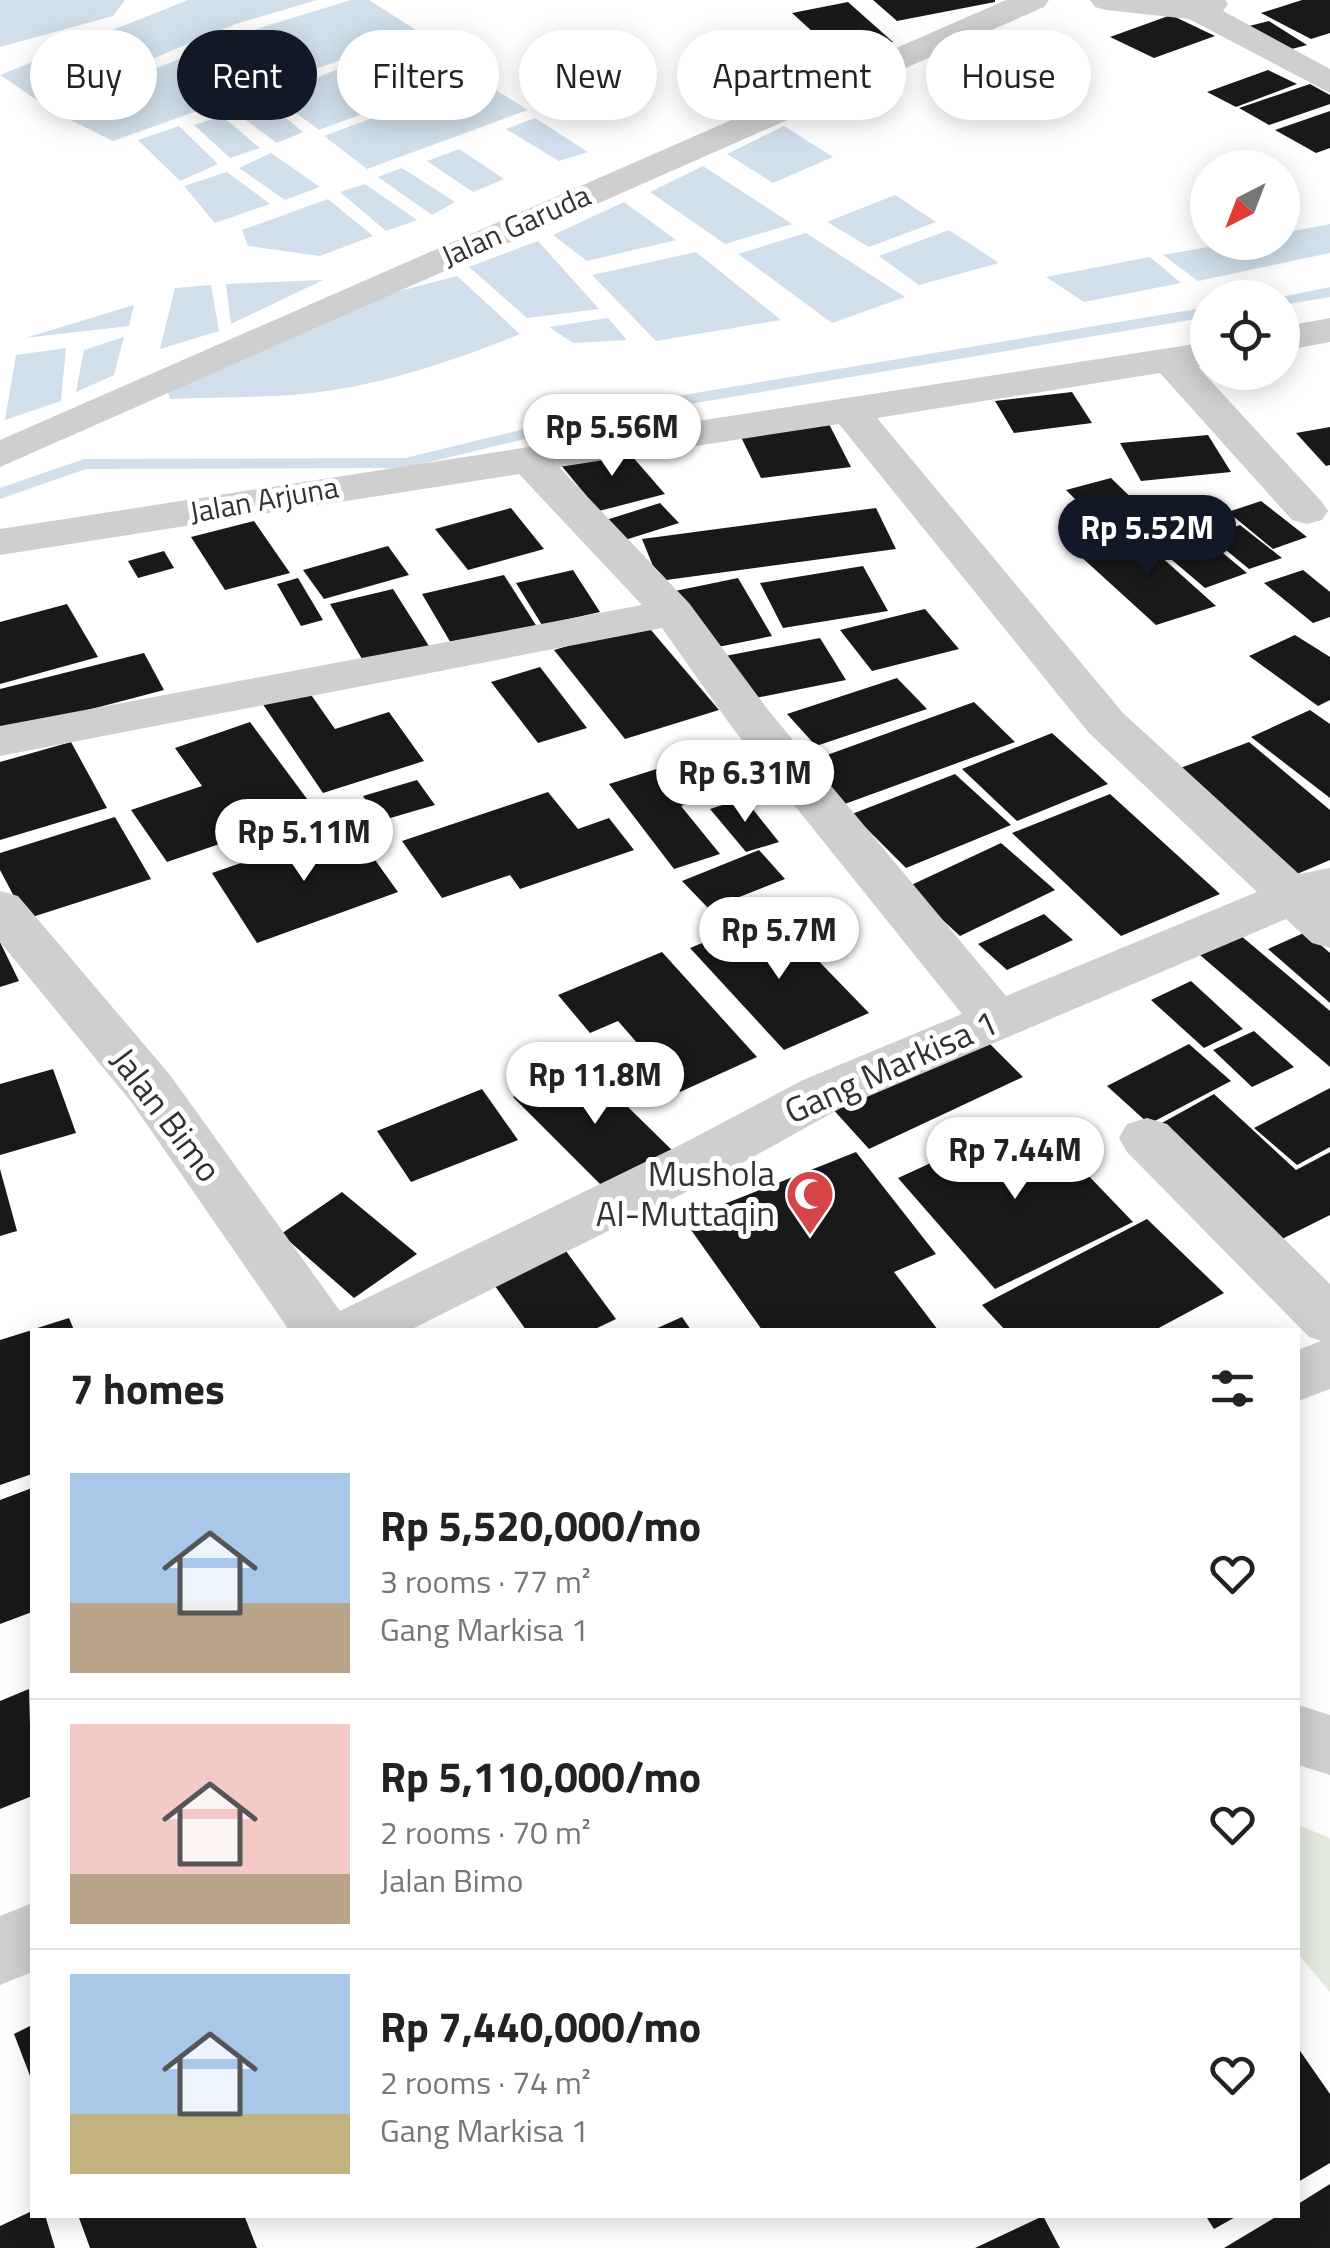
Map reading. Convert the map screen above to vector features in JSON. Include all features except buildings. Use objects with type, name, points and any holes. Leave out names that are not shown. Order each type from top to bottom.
[{"type":"street","name":"Jalan Garuda","points":[[0,455],[1033,0]]},
{"type":"street","points":[[1106,0],[1200,3],[1330,83]]},
{"type":"street","points":[[1300,336],[1330,330]]},
{"type":"street","points":[[1189,357],[1307,511]]},
{"type":"street","name":"Jalan Arjuna","points":[[0,542],[1189,357]]},
{"type":"street","points":[[849,410],[1106,723],[1317,902]]},
{"type":"street","points":[[529,460],[672,612],[751,720],[996,1020]]},
{"type":"street","points":[[0,741],[672,612]]},
{"type":"street","name":"Gang Markisa 1","points":[[360,1328],[704,1158],[822,1094],[996,1020],[1317,902]]},
{"type":"street","name":"Jalan Bimo","points":[[0,908],[151,1089],[320,1328]]},
{"type":"street","points":[[1146,1138],[1330,1320]]},
{"type":"street","points":[[1300,1376],[1330,1362]]},
{"type":"street","points":[[1300,1736],[1330,1745]]},
{"type":"street","points":[[0,1951],[30,1938]]},
{"type":"shaded area","points":[[1300,1826],[1330,1838],[1330,1992],[1300,1956]]},
{"type":"water","points":[[188,0],[317,0],[222,30],[177,30],[177,48],[157,57],[157,30],[113,30]]},
{"type":"water","points":[[351,0],[369,0],[416,30],[337,30],[337,61],[317,68],[317,30],[254,30]]},
{"type":"water","points":[[177,60],[177,118],[113,141],[70,120],[157,120],[157,68]]},
{"type":"water","points":[[30,63],[30,95],[0,75]]},
{"type":"water","points":[[337,70],[337,120],[346,120],[319,130],[306,120],[317,120],[317,77]]},
{"type":"water","points":[[499,92],[519,104],[519,113],[367,169],[324,136],[367,120],[499,120]]},
{"type":"water","points":[[227,120],[260,148],[230,158],[194,125]]},
{"type":"water","points":[[246,120],[288,120],[303,132],[277,143]]},
{"type":"water","points":[[538,120],[588,152],[559,161],[506,129]]},
{"type":"water","points":[[179,126],[218,164],[180,181],[138,140]]},
{"type":"water","points":[[784,126],[833,157],[773,183],[727,154]]},
{"type":"water","points":[[459,149],[504,179],[473,192],[427,161]]},
{"type":"water","points":[[271,153],[320,187],[285,200],[239,168]]},
{"type":"water","points":[[703,166],[792,224],[725,244],[650,192]]},
{"type":"water","points":[[402,168],[455,202],[432,215],[378,177]]},
{"type":"water","points":[[227,172],[270,204],[215,223],[184,186]]},
{"type":"water","points":[[365,184],[417,220],[386,231],[340,192]]},
{"type":"water","points":[[895,195],[936,222],[869,247],[827,222]]},
{"type":"water","points":[[328,199],[373,236],[320,256],[248,246],[242,230]]},
{"type":"water","points":[[624,202],[676,240],[587,261],[553,235]]},
{"type":"water","points":[[1330,224],[1330,253],[1300,259],[1300,230]]},
{"type":"water","points":[[949,230],[999,263],[919,285],[879,256]]},
{"type":"water","points":[[806,233],[905,297],[832,323],[738,254]]},
{"type":"water","points":[[538,241],[599,309],[527,318],[469,267]]},
{"type":"water","points":[[1190,250],[1190,260],[1297,260],[1197,280],[1163,255]]},
{"type":"water","points":[[696,252],[781,320],[656,341],[592,275]]},
{"type":"water","points":[[1150,257],[1181,283],[1084,302],[1046,277]]},
{"type":"water","points":[[457,276],[520,334],[440,363],[358,386],[286,395],[170,399],[167,389],[369,299]]},
{"type":"water","points":[[323,280],[231,324],[226,284]]},
{"type":"water","points":[[211,285],[219,331],[160,349],[175,288]]},
{"type":"water","points":[[134,305],[129,326],[25,338]]},
{"type":"water","points":[[608,318],[627,340],[573,343],[549,327]]},
{"type":"water","points":[[124,337],[114,375],[76,392],[84,350]]},
{"type":"water","points":[[66,348],[61,401],[5,420],[16,355]]},
{"type":"waterway","points":[[0,24],[86,0]]},
{"type":"waterway","points":[[1300,297],[1330,292]]},
{"type":"waterway","points":[[0,494],[84,464],[405,463],[624,410],[1190,315]]},
{"type":"place","name":"Mushola Al-Muttaqin","points":[[810,1236]]}]
